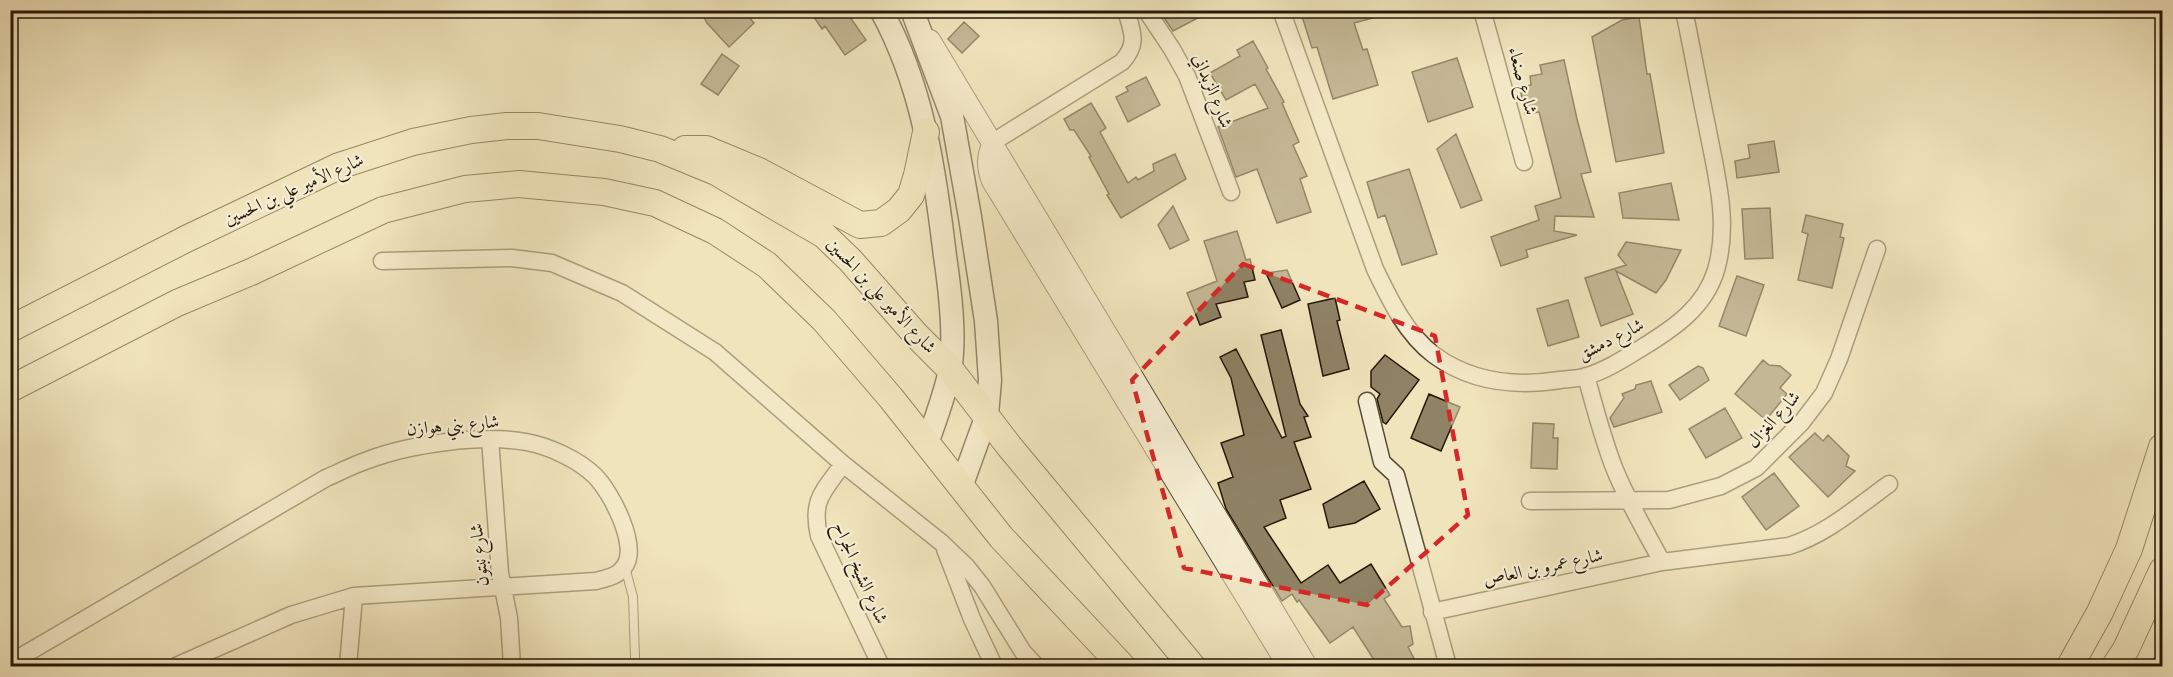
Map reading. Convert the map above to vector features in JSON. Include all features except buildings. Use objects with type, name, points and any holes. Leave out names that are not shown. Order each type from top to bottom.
[{"type":"main road","name":"شارع الأمير علي بن الحسين","points":[[881,10],[893,31],[912,79],[926,132],[949,284],[952,324],[950,369],[927,444]]},
{"type":"main road","points":[[912,11],[952,116],[986,321],[990,371],[987,415],[961,487]]},
{"type":"main road","name":"شارع الأمير علي بن الحسين","points":[[10,329],[186,239],[339,166],[413,142],[471,130],[507,126],[538,126],[620,139],[660,149],[716,172],[824,235],[850,260],[917,336],[950,369],[1055,502],[1192,666]]},
{"type":"main road","points":[[660,149],[706,149],[759,171],[860,225],[880,223],[899,210],[910,195],[917,176],[926,132]]},
{"type":"main road","points":[[10,389],[177,303],[383,210],[465,189],[519,184],[604,192],[655,203],[715,231],[768,265],[824,320],[1001,537],[1122,666]]},
{"type":"main road","points":[[2070,666],[2100,612],[2129,549],[2163,447]]},
{"type":"main road","points":[[2115,666],[2126,649],[2163,571]]},
{"type":"street","points":[[1126,10],[1133,36],[1130,54],[1122,62],[993,142],[987,157],[992,181],[1288,666]]},
{"type":"street","name":"شارع الزبداني","points":[[1146,10],[1187,75],[1231,192]]},
{"type":"street","name":"شارع دمشق","points":[[1281,10],[1375,270],[1392,304],[1409,330],[1434,354],[1468,373],[1490,381],[1541,383],[1586,376],[1618,362],[1669,332],[1699,303],[1716,272],[1722,235],[1721,199],[1684,10]]},
{"type":"street","name":"شارع صنعاء","points":[[1482,10],[1524,162]]},
{"type":"street","points":[[912,11],[1307,666]]},
{"type":"street","name":"شارع الغزال","points":[[1530,501],[1669,500],[1721,486],[1756,468],[1802,422],[1824,393],[1839,359],[1877,249]]},
{"type":"street","points":[[382,261],[512,258],[552,263],[622,293],[715,352],[843,464],[942,543],[966,566],[982,586],[1023,652],[1036,666]]},
{"type":"street","points":[[1586,376],[1603,438],[1629,502],[1662,562]]},
{"type":"street","points":[[1367,401],[1382,462],[1396,475],[1448,666]]},
{"type":"street","name":"شارع بني هوازن","points":[[10,663],[326,478],[368,460],[405,449],[490,439],[527,442],[557,451],[595,476],[610,496],[623,524],[630,553],[625,567]]},
{"type":"street","name":"شارع نبتون","points":[[490,439],[500,573],[509,618],[512,666]]},
{"type":"street","name":"شارع الشيخ الجراح","points":[[843,464],[821,494],[816,507],[815,519],[819,536],[881,666]]},
{"type":"street","name":"شارع عمرو بن العاص","points":[[1432,612],[1662,562],[1789,546],[1806,541],[1840,520],[1889,484]]},
{"type":"street","points":[[942,543],[972,619],[994,666]]},
{"type":"street","points":[[176,666],[291,615],[354,596],[596,581],[614,576],[625,567]]},
{"type":"street","points":[[348,666],[354,596]]},
{"type":"street","points":[[2160,666],[2163,662]]},
{"type":"lane","points":[[625,567],[633,597],[635,658]]},
{"type":"highlighted area","points":[[1243,264],[1435,336],[1468,515],[1367,605],[1184,568],[1132,380]]}]
